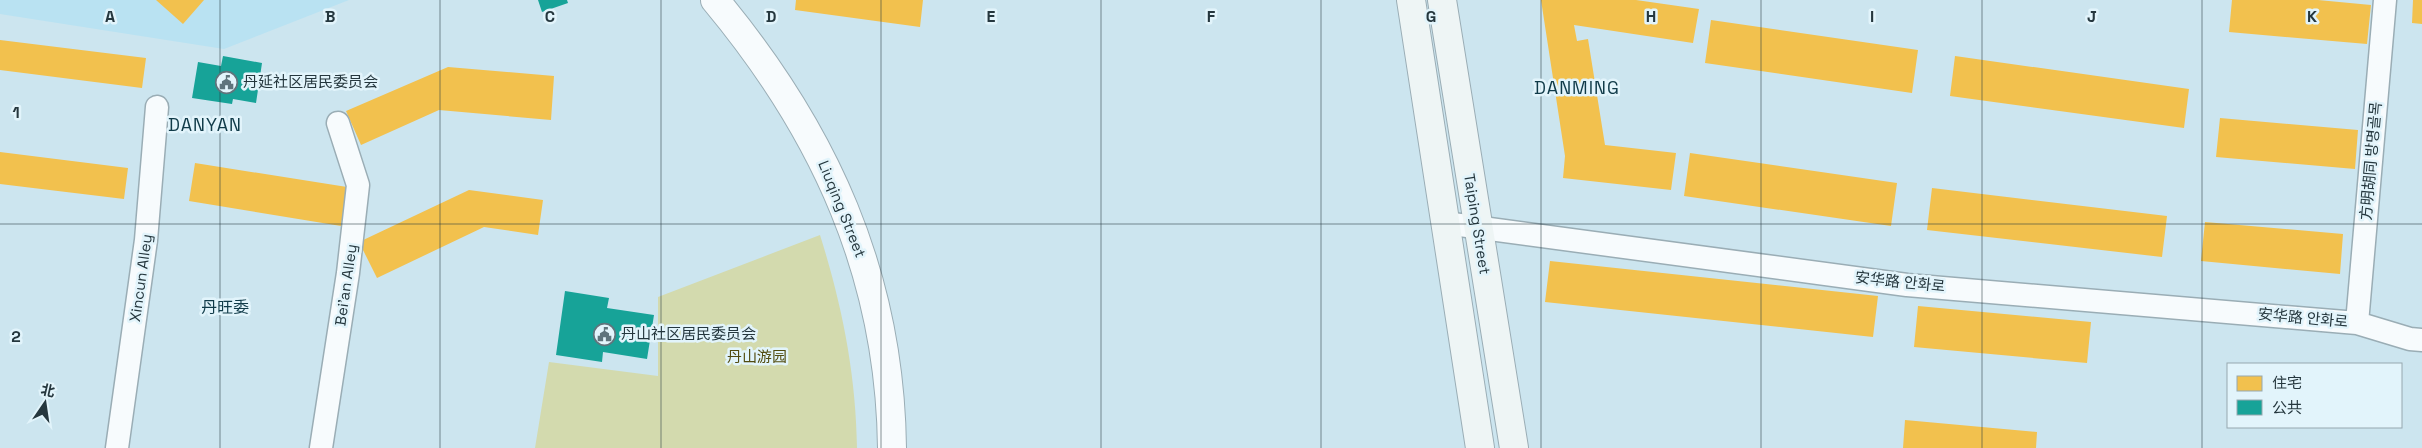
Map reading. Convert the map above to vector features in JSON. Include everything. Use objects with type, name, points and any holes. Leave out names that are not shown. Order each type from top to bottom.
[{"type":"main road","name":"Taiping Street","points":[[1411,0],[1480,448]]},
{"type":"main road","name":"Taiping Street","points":[[1442,0],[1514,448]]},
{"type":"street","name":"Liuqing Street","points":[[716,0],[780,87],[811,136],[843,205],[872,284],[889,380],[892,448]]},
{"type":"street","name":"方明胡同 방명골목","points":[[2357,323],[2385,0]]},
{"type":"street","name":"Xincun Alley","points":[[117,448],[146,240],[157,107]]},
{"type":"street","name":"Bei'an Alley","points":[[321,448],[348,273],[358,185],[338,123]]},
{"type":"street","name":"安华路 안화로","points":[[1445,223],[1907,284],[2357,323],[2410,339],[2422,340]]},
{"type":"shaded area","points":[[0,0],[349,0],[224,49],[0,14]]},
{"type":"green space","name":"丹山游园","points":[[820,235],[835,287],[851,367],[857,448],[535,448],[549,362],[658,376],[658,297]]},
{"type":"building: 住宅","points":[[156,0],[204,0],[183,24]]},
{"type":"building: 住宅","points":[[796,0],[923,0],[920,27],[795,10]]},
{"type":"building: 住宅","points":[[1541,0],[1636,0],[1699,9],[1693,43],[1574,25],[1577,41],[1588,39],[1605,145],[1676,153],[1671,190],[1563,178],[1565,156]]},
{"type":"building: 住宅","points":[[2232,0],[2318,0],[2371,5],[2367,44],[2229,32]]},
{"type":"building: 住宅","points":[[2413,0],[2422,0],[2422,24],[2412,23]]},
{"type":"building: 住宅","points":[[1711,20],[1918,50],[1912,93],[1705,63]]},
{"type":"building: 住宅","points":[[0,40],[146,58],[142,88],[0,70]]},
{"type":"building: 住宅","points":[[1955,56],[2189,89],[2184,128],[1950,96]]},
{"type":"building: 住宅","points":[[448,67],[554,76],[551,120],[439,110],[361,145],[346,111]]},
{"type":"building: 住宅","points":[[2220,118],[2358,130],[2355,169],[2216,157]]},
{"type":"building: 住宅","points":[[0,152],[128,168],[124,199],[0,184]]},
{"type":"building: 住宅","points":[[1690,153],[1897,183],[1891,226],[1684,196]]},
{"type":"building: 住宅","points":[[195,163],[347,187],[341,226],[189,201]]},
{"type":"building: 住宅","points":[[1932,188],[2167,216],[2162,257],[1927,230]]},
{"type":"building: 住宅","points":[[469,190],[543,200],[538,235],[484,227],[377,278],[359,242]]},
{"type":"building: 住宅","points":[[2205,222],[2343,234],[2340,274],[2201,261]]},
{"type":"building: 住宅","points":[[1550,261],[1878,296],[1873,337],[1545,302]]},
{"type":"building: 住宅","points":[[1918,306],[2091,322],[2087,363],[1914,347]]},
{"type":"building: 住宅","points":[[1905,420],[2037,432],[2036,448],[1903,448]]},
{"type":"building: 公共","points":[[538,0],[567,0],[568,3],[542,12]]},
{"type":"building: 公共","name":"丹延社区居民委员会","points":[[223,56],[262,63],[256,103],[233,99],[232,104],[192,98],[198,62],[221,66]]},
{"type":"building: 公共","name":"丹山社区居民委员会","points":[[565,291],[609,298],[607,308],[654,315],[647,359],[603,352],[602,362],[556,355]]},
{"type":"place","name":"丹延社区居民委员会","points":[[227,82]]},
{"type":"place","name":"丹山社区居民委员会","points":[[605,334]]},
{"type":"district","name":"DANMING","points":[[1577,88]]},
{"type":"district","name":"DANYAN","points":[[205,125]]},
{"type":"district","name":"丹旺委","points":[[225,307]]}]
